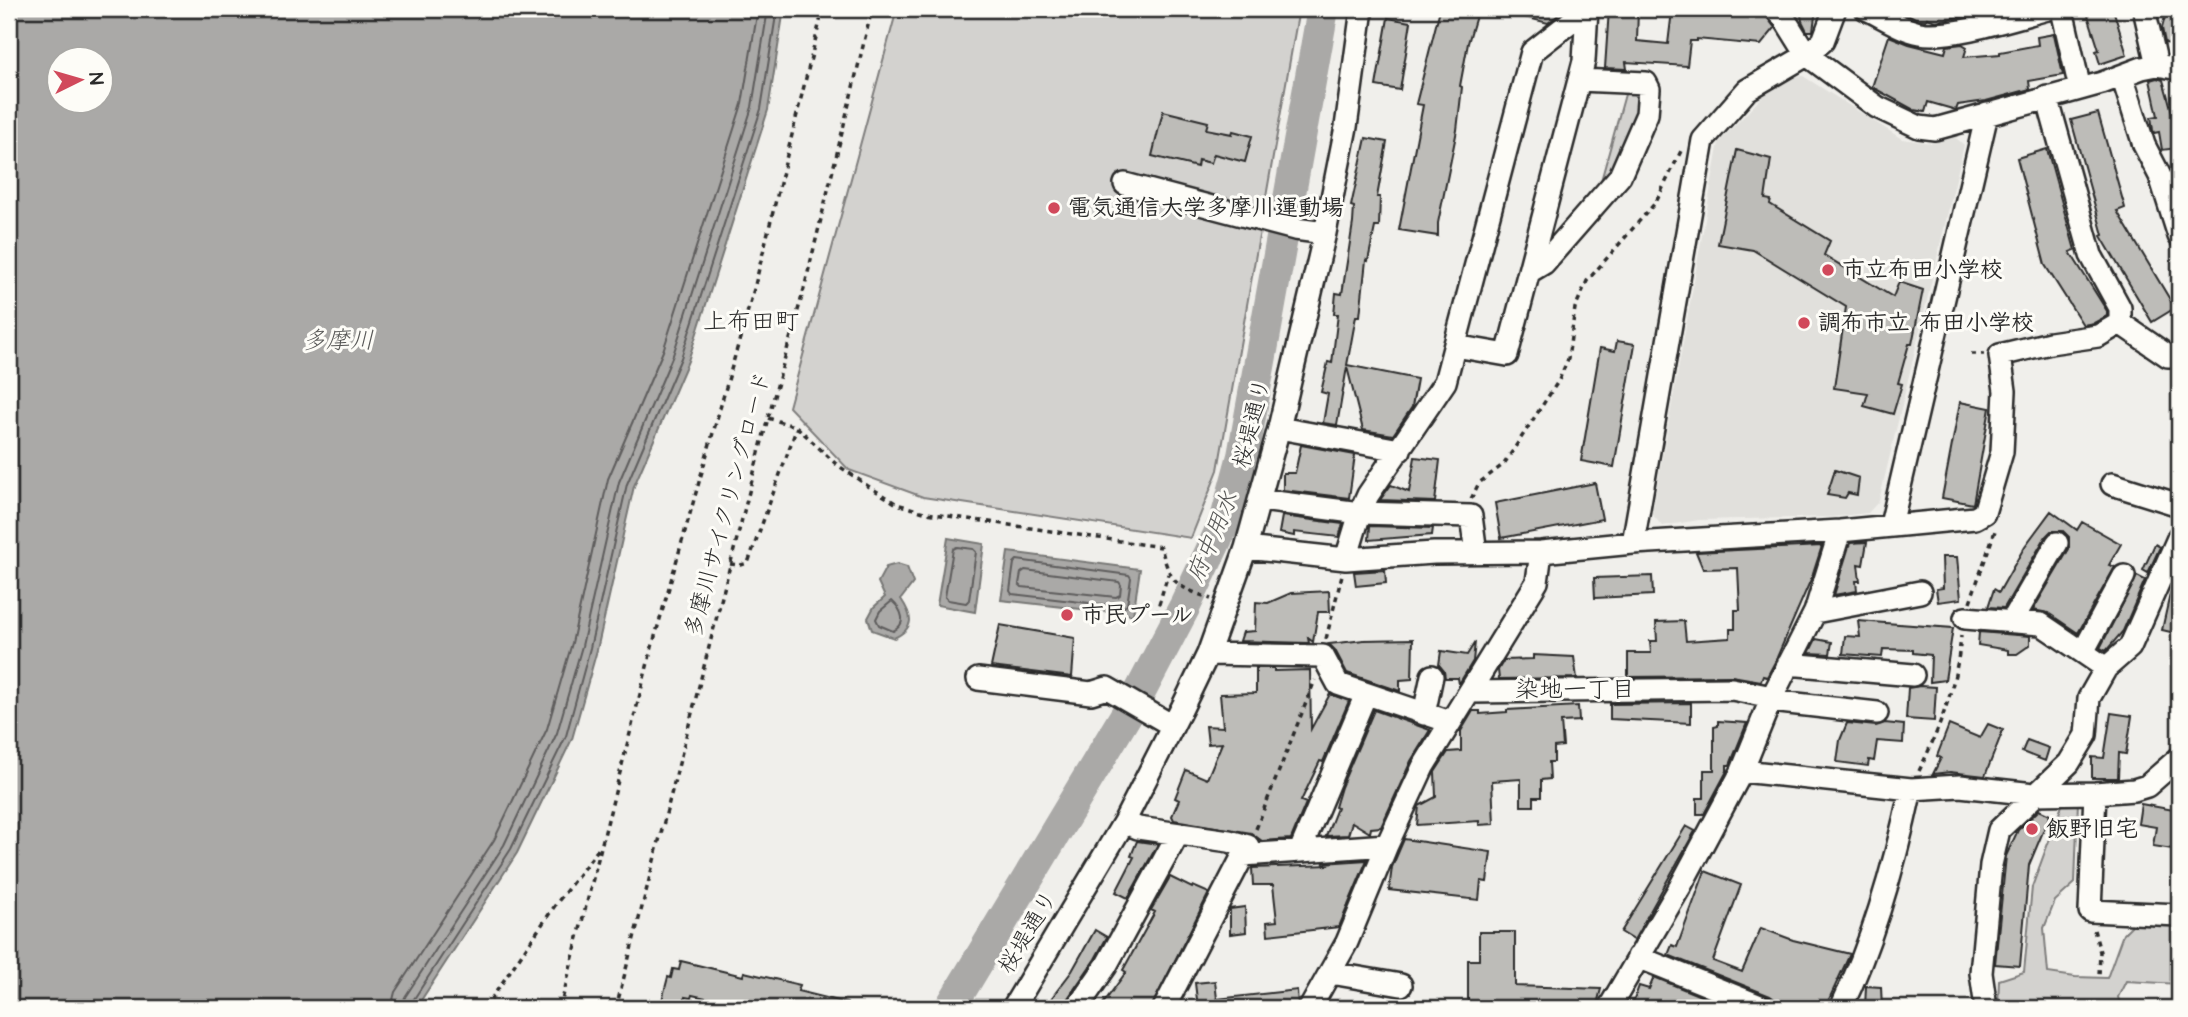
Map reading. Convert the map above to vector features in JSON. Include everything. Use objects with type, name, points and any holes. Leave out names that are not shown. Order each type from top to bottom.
[{"type":"street","name":"桜堤通り","points":[[1013,1008],[1125,822],[1208,654],[1247,548],[1279,428],[1325,233],[1346,127],[1362,9]]},
{"type":"street","points":[[1455,346],[1507,355],[1584,61],[1587,9]]},
{"type":"street","points":[[1346,559],[1368,495],[1445,382],[1532,52],[1587,9]]},
{"type":"street","points":[[1776,9],[1807,55],[1877,107],[1919,127],[1935,129],[2080,89],[2141,68],[2157,65],[2179,69]]},
{"type":"street","points":[[1633,543],[1703,140],[1747,90],[1807,55],[1823,41],[1835,9]]},
{"type":"street","points":[[1866,9],[1919,33],[1940,34],[2048,9]]},
{"type":"street","points":[[2059,9],[2062,10],[2080,89]]},
{"type":"street","points":[[2144,9],[2157,65]]},
{"type":"street","points":[[2122,76],[2144,145],[2160,176],[2179,236]]},
{"type":"street","points":[[1529,272],[1544,263],[1620,176],[1647,114],[1649,89],[1646,83],[1579,80]]},
{"type":"street","points":[[2047,97],[2091,255],[2120,308],[2120,323]]},
{"type":"street","points":[[1892,525],[1987,114]]},
{"type":"street","points":[[1125,184],[1296,229],[1325,233]]},
{"type":"street","points":[[2120,323],[2168,356],[2179,356]]},
{"type":"street","points":[[1247,548],[1346,559],[1401,554],[1541,551],[1840,531],[1975,518],[1984,513],[2002,452],[2005,391],[2000,355],[2050,342],[2098,337],[2120,323]]},
{"type":"street","points":[[1279,428],[1400,450]]},
{"type":"street","points":[[2112,484],[2179,505]]},
{"type":"street","points":[[1260,500],[1360,513],[1471,516],[1476,553]]},
{"type":"street","points":[[1612,1007],[1742,771],[1771,699],[1815,612],[1840,531]]},
{"type":"street","points":[[1986,1008],[1980,973],[1991,864],[1999,830],[2069,763],[2086,735],[2089,698],[2106,668],[2130,647],[2179,536]]},
{"type":"street","points":[[2012,621],[2057,543]]},
{"type":"street","points":[[1310,1008],[1353,928],[1423,767],[1537,582],[1541,551]]},
{"type":"street","points":[[2083,652],[2124,576]]},
{"type":"street","points":[[1815,612],[1920,592]]},
{"type":"street","points":[[1965,618],[2041,624],[2106,668]]},
{"type":"street","points":[[1208,654],[1323,656],[1338,684],[1450,722]]},
{"type":"street","points":[[1788,664],[1913,675]]},
{"type":"street","points":[[1424,714],[1432,676]]},
{"type":"street","points":[[978,679],[1091,693],[1107,688],[1173,726]]},
{"type":"street","points":[[1470,692],[1732,689],[1771,699],[1877,713]]},
{"type":"street","points":[[1300,851],[1366,694]]},
{"type":"street","points":[[1742,771],[1911,789],[1960,786],[2034,794],[2095,793],[2134,790],[2147,786],[2179,758]]},
{"type":"street","points":[[1841,1008],[1857,975],[1878,917],[1911,789]]},
{"type":"street","points":[[2095,793],[2090,911],[2179,915]]},
{"type":"street","points":[[1125,822],[1138,828],[1229,841],[1246,851],[1300,851],[1387,845]]},
{"type":"street","points":[[1077,1008],[1106,966],[1178,834]]},
{"type":"street","points":[[1164,1008],[1246,851]]},
{"type":"street","points":[[1638,957],[1765,1008]]},
{"type":"street","points":[[1331,973],[1401,985]]},
{"type":"path","points":[[560,1008],[652,647],[754,289],[823,9]]},
{"type":"path","name":"多摩川サイクリングロード","points":[[617,1008],[730,564],[804,289],[873,9]]},
{"type":"path","points":[[1462,516],[1479,483],[1504,464],[1559,380],[1567,359],[1575,308],[1587,281],[1656,202],[1681,149]]},
{"type":"path","points":[[768,418],[797,427],[836,464],[897,504],[926,513],[1161,547],[1168,574],[1176,584],[1204,597]]},
{"type":"path","points":[[730,564],[748,563],[797,427]]},
{"type":"path","points":[[1911,789],[1938,733],[1950,697],[1965,618],[1995,531],[1984,513]]},
{"type":"path","points":[[1246,851],[1311,695],[1346,559]]},
{"type":"path","points":[[1157,614],[1168,574]]},
{"type":"path","points":[[485,1008],[556,904],[602,846]]},
{"type":"path","points":[[2090,911],[2100,952],[2099,976]]},
{"type":"shaded area","name":"電気通信大学多摩川運動場","points":[[897,9],[1299,9],[1218,470],[1191,538],[923,497],[849,470],[789,407]]},
{"type":"shaded area","name":"調布市立 布田小学校","points":[[1803,76],[1902,139],[1931,143],[1955,137],[1964,145],[1879,501],[1868,513],[1833,517],[1699,520],[1662,526],[1652,514],[1719,142],[1763,96],[1792,77]]},
{"type":"shaded area","points":[[1627,87],[1642,93],[1640,114],[1612,173],[1599,188]]},
{"type":"shaded area","points":[[2064,800],[2078,800],[2075,883],[2055,901],[2044,928],[2048,973],[2107,978],[2123,934],[2135,922],[2179,925],[2179,984],[2126,981],[2118,997],[2121,1008],[1998,1008],[1999,980],[2024,972],[2032,887]]},
{"type":"water","name":"多摩川","points":[[9,9],[784,9],[768,110],[688,361],[634,486],[597,650],[572,739],[517,853],[416,1008],[9,1008]]},
{"type":"water","points":[[948,538],[984,544],[975,612],[937,605]]},
{"type":"water","points":[[1008,552],[1140,569],[1133,615],[1001,600]]},
{"type":"water","points":[[897,564],[907,567],[913,583],[901,599],[910,617],[909,626],[894,638],[872,630],[868,618],[874,607],[885,597],[878,582],[886,567]]},
{"type":"building","points":[[1440,9],[1478,9],[1460,86],[1457,130],[1438,223],[1438,236],[1399,230],[1423,105],[1416,104]]},
{"type":"building","points":[[1512,9],[1559,9],[1557,16],[1548,23],[1512,14]]},
{"type":"building","points":[[1609,9],[1638,9],[1637,41],[1668,44],[1672,11],[1740,9],[1763,12],[1775,28],[1761,45],[1697,39],[1690,41],[1687,66],[1626,62],[1627,69],[1605,68]]},
{"type":"building","points":[[1800,9],[1816,9],[1813,31],[1807,31]]},
{"type":"building","points":[[1898,9],[1975,9],[1973,15],[1936,21],[1917,19]]},
{"type":"building","points":[[2086,9],[2113,9],[2127,55],[2100,64],[2096,51],[2099,50]]},
{"type":"building","points":[[2167,9],[2179,9],[2179,46],[2165,43],[2162,28]]},
{"type":"building","points":[[1388,18],[1411,22],[1400,90],[1376,86]]},
{"type":"building","points":[[2054,34],[2063,75],[2029,81],[2030,89],[1986,101],[1958,105],[1956,110],[1928,102],[1925,112],[1914,110],[1872,87],[1889,36],[1945,53],[1947,46],[1962,44],[1967,47],[1964,57],[2000,54],[2038,45],[2037,37]]},
{"type":"building","points":[[2150,80],[2163,80],[2173,115],[2178,148],[2162,150],[2159,132],[2154,133],[2153,130],[2151,117],[2158,116]]},
{"type":"building","points":[[1163,111],[1208,122],[1206,129],[1252,136],[1245,162],[1214,154],[1211,163],[1198,160],[1197,167],[1152,156]]},
{"type":"building","points":[[2098,113],[2125,208],[2117,211],[2175,308],[2152,322],[2101,236],[2103,235],[2071,120]]},
{"type":"building","points":[[1366,138],[1387,142],[1377,197],[1380,197],[1379,227],[1375,227],[1368,261],[1366,260],[1360,316],[1356,316],[1347,365],[1417,379],[1412,407],[1393,435],[1363,430],[1347,367],[1337,425],[1323,423],[1328,394],[1321,392],[1328,362],[1332,363],[1338,314],[1334,314],[1336,293],[1342,294],[1353,223],[1354,207],[1351,206]]},
{"type":"building","points":[[2047,149],[2075,250],[2070,252],[2107,311],[2107,316],[2094,323],[2083,325],[2045,265],[2017,158]]},
{"type":"building","points":[[1737,150],[1771,159],[1765,199],[1771,200],[1770,204],[1830,241],[1824,255],[1893,297],[1899,282],[1923,290],[1912,344],[1909,344],[1898,383],[1902,384],[1893,414],[1864,406],[1868,393],[1834,388],[1846,307],[1753,250],[1718,244]]},
{"type":"building","points":[[1617,341],[1635,344],[1614,467],[1581,461],[1600,348],[1615,351]]},
{"type":"building","points":[[1960,402],[1990,408],[1973,504],[1942,498]]},
{"type":"building","points":[[1301,445],[1355,455],[1349,498],[1283,490],[1283,473],[1295,473]]},
{"type":"building","points":[[1415,457],[1440,460],[1435,502],[1380,500],[1391,485],[1409,492]]},
{"type":"building","points":[[1835,470],[1859,478],[1857,495],[1848,493],[1845,498],[1827,495]]},
{"type":"building","points":[[1595,483],[1602,519],[1501,538],[1495,503]]},
{"type":"building","points":[[2051,511],[2077,530],[2082,522],[2121,544],[2109,565],[2115,567],[2078,633],[2048,613],[2033,610],[2069,549],[2069,537],[2063,531],[2051,531],[2046,536],[2004,608],[1988,607],[1994,589],[1999,592],[2025,546]]},
{"type":"building","points":[[1282,516],[1343,524],[1339,537],[1294,532],[1294,536],[1279,533]]},
{"type":"building","points":[[1370,526],[1433,528],[1432,535],[1369,540]]},
{"type":"building","points":[[1867,542],[1863,565],[1858,564],[1860,581],[1856,581],[1857,591],[1834,595],[1850,543]]},
{"type":"building","points":[[2155,544],[2160,547],[2148,573],[2143,570]]},
{"type":"building","points":[[1822,546],[1812,577],[1767,677],[1763,676],[1761,681],[1732,676],[1628,677],[1628,653],[1651,653],[1650,641],[1657,641],[1656,622],[1684,621],[1686,641],[1730,638],[1730,629],[1735,629],[1735,610],[1740,610],[1738,568],[1703,569],[1696,552]]},
{"type":"building","points":[[1942,557],[1957,557],[1961,599],[1938,602],[1936,589],[1943,588]]},
{"type":"building","points":[[2179,568],[2179,634],[2162,630],[2172,585]]},
{"type":"building","points":[[1385,570],[1386,583],[1356,586],[1354,572]]},
{"type":"building","points":[[1652,576],[1653,595],[1595,598],[1594,578]]},
{"type":"building","points":[[2137,576],[2145,580],[2123,631],[2106,651],[2100,648]]},
{"type":"building","points":[[1329,591],[1330,612],[1318,612],[1313,642],[1308,638],[1309,643],[1240,641],[1243,632],[1255,631],[1256,602],[1268,603],[1291,593]]},
{"type":"building","points":[[1858,621],[1953,628],[1945,680],[1930,682],[1931,655],[1913,653],[1913,650],[1883,649],[1882,657],[1843,654],[1845,636],[1860,637]]},
{"type":"building","points":[[1000,625],[1075,638],[1072,677],[991,667]]},
{"type":"building","points":[[1979,632],[2030,636],[2030,645],[2017,654],[2008,654],[2008,650],[1978,645]]},
{"type":"building","points":[[1413,639],[1412,679],[1400,680],[1400,691],[1347,673],[1329,644],[1364,640]]},
{"type":"building","points":[[1816,639],[1832,642],[1830,654],[1809,653]]},
{"type":"building","points":[[1475,642],[1473,661],[1459,684],[1458,678],[1445,678],[1439,665],[1441,651],[1467,655]]},
{"type":"building","points":[[1533,655],[1574,657],[1577,678],[1499,679],[1498,670],[1504,660],[1533,659]]},
{"type":"building","points":[[1256,668],[1274,668],[1274,671],[1310,670],[1311,729],[1330,694],[1349,701],[1323,762],[1320,761],[1301,801],[1306,803],[1291,839],[1262,841],[1251,833],[1174,820],[1172,816],[1179,800],[1175,798],[1186,770],[1207,779],[1222,743],[1208,744],[1206,726],[1223,727],[1220,694],[1256,693]]},
{"type":"building","points":[[1936,687],[1934,721],[1906,719],[1908,688]]},
{"type":"building","points":[[1691,703],[1691,723],[1610,719],[1610,704]]},
{"type":"building","points":[[1578,706],[1579,721],[1561,722],[1563,746],[1554,747],[1554,762],[1549,762],[1550,779],[1541,780],[1541,797],[1534,797],[1534,806],[1521,806],[1521,779],[1492,781],[1494,824],[1479,825],[1479,821],[1417,825],[1419,806],[1436,797],[1435,772],[1448,752],[1461,751],[1461,731],[1473,711],[1480,711],[1480,714]]},
{"type":"building","points":[[1374,710],[1430,730],[1411,761],[1381,827],[1371,828],[1370,833],[1352,822],[1348,835],[1326,836],[1337,808],[1335,807],[1341,787]]},
{"type":"building","points":[[2111,713],[2132,716],[2126,754],[2119,753],[2118,778],[2092,778],[2092,757],[2104,758]]},
{"type":"building","points":[[1718,721],[1747,723],[1730,765],[1727,765],[1727,771],[1704,814],[1697,814],[1697,798],[1704,798],[1704,770],[1714,770],[1714,727],[1718,726]]},
{"type":"building","points":[[1847,723],[1904,725],[1903,743],[1877,741],[1874,761],[1869,760],[1868,766],[1837,762],[1840,740]]},
{"type":"building","points":[[1988,724],[2003,730],[1985,776],[1950,772],[1933,774],[1941,758],[1937,756],[1949,725],[1980,738]]},
{"type":"building","points":[[2027,740],[2049,748],[2045,761],[2022,752]]},
{"type":"building","points":[[2141,804],[2179,811],[2179,850],[2153,846],[2156,827],[2138,824]]},
{"type":"building","points":[[2039,810],[2050,815],[2029,865],[2020,966],[1995,964],[2006,856],[2018,830]]},
{"type":"building","points":[[1686,826],[1695,831],[1634,940],[1621,932]]},
{"type":"building","points":[[1404,839],[1491,852],[1487,882],[1481,881],[1479,900],[1389,890],[1392,867]]},
{"type":"building","points":[[1137,841],[1158,844],[1128,898],[1116,892],[1134,857],[1131,856]]},
{"type":"building","points":[[1367,860],[1339,927],[1268,935],[1267,922],[1277,921],[1273,885],[1253,885],[1252,868],[1330,865],[1323,863]]},
{"type":"building","points":[[1705,871],[1741,885],[1713,961],[1742,972],[1761,928],[1793,940],[1850,954],[1825,1008],[1778,1008],[1776,1000],[1770,996],[1668,955],[1672,945],[1677,947]]},
{"type":"building","points":[[1170,877],[1209,893],[1151,1008],[1100,1008],[1126,972],[1123,970],[1155,912],[1151,910]]},
{"type":"building","points":[[1245,907],[1246,932],[1230,934],[1230,909]]},
{"type":"building","points":[[1095,930],[1107,937],[1064,1008],[1044,1008],[1072,971]]},
{"type":"building","points":[[1479,932],[1515,932],[1515,986],[1601,989],[1596,1008],[1468,1008],[1468,960],[1479,960]]},
{"type":"building","points":[[681,961],[743,976],[744,972],[800,985],[798,991],[847,1003],[847,1008],[769,1008],[730,998],[728,1003],[692,995],[691,998],[685,997],[682,1008],[660,1008],[668,977],[671,978],[673,969],[679,970]]},
{"type":"building","points":[[1654,977],[1730,1008],[1631,1008],[1639,986],[1649,989]]},
{"type":"building","points":[[1215,981],[1217,999],[1297,990],[1298,1005],[1273,1008],[1198,1008],[1195,983]]},
{"type":"building","points":[[1866,986],[1881,987],[1882,1008],[1865,1008]]},
{"type":"waterway","name":"府中用水","points":[[950,1008],[1141,690],[1226,519],[1243,456],[1323,9]]},
{"type":"place","name":"電気通信大学多摩川運動場","points":[[1054,208]]},
{"type":"place","name":"市立布田小学校","points":[[1828,270]]},
{"type":"place","name":"調布市立 布田小学校","points":[[1804,323]]},
{"type":"place","name":"市民プール","points":[[1067,615]]},
{"type":"place","name":"飯野旧宅","points":[[2032,829]]},
{"type":"district","name":"上布田町","points":[[751,322]]},
{"type":"district","name":"染地一丁目","points":[[1575,690]]}]
